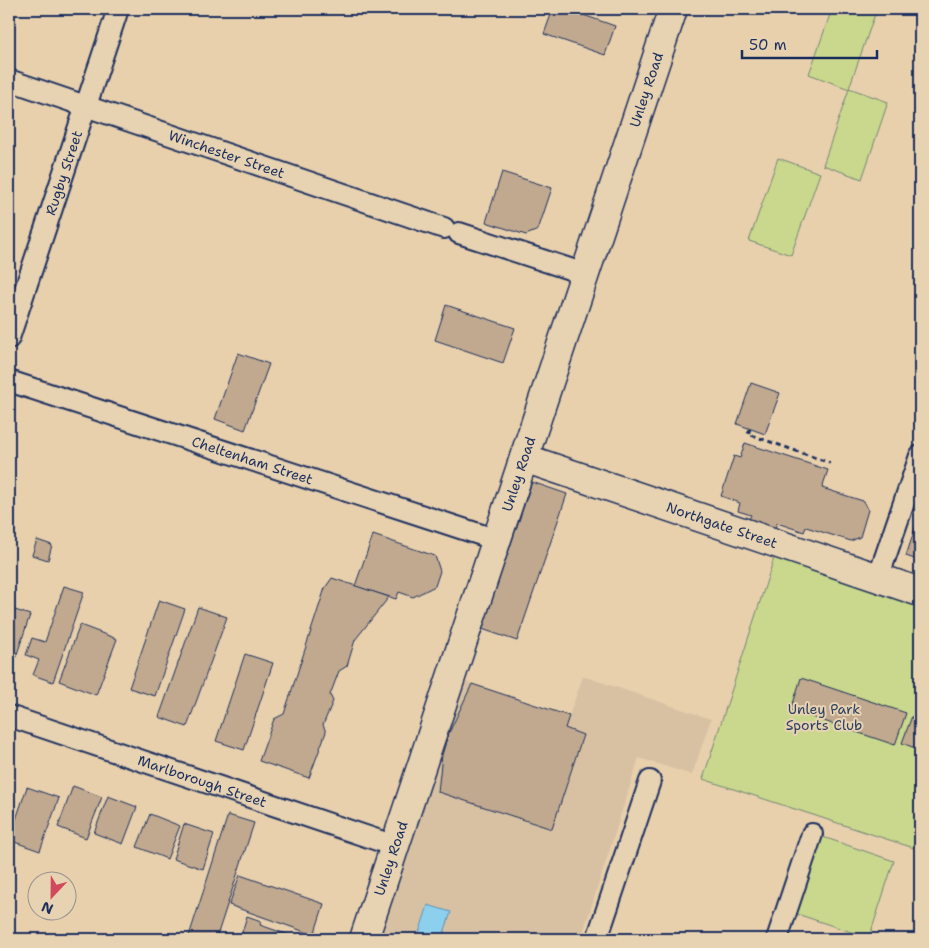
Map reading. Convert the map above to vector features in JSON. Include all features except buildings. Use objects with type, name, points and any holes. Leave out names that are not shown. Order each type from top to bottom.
[{"type":"main road","name":"Unley Road","points":[[364,939],[585,274],[667,10]]},
{"type":"main road","name":"Northgate Street","points":[[524,458],[920,592]]},
{"type":"street","name":"Rugby Street","points":[[9,338],[118,9]]},
{"type":"street","name":"Winchester Street","points":[[9,80],[585,274]]},
{"type":"street","name":"Cheltenham Street","points":[[9,381],[496,540]]},
{"type":"street","points":[[878,578],[920,456]]},
{"type":"street","name":"Marlborough Street","points":[[9,716],[395,846]]},
{"type":"street","points":[[597,939],[650,781]]},
{"type":"street","points":[[777,939],[812,834]]},
{"type":"path","points":[[750,429],[748,434],[830,463]]},
{"type":"shaded area","points":[[583,676],[711,719],[692,775],[639,758],[581,939],[377,939],[461,680],[569,716]]},
{"type":"green space","points":[[832,9],[861,9],[875,14],[849,88],[888,102],[862,179],[823,165],[849,89],[809,74]]},
{"type":"green space","points":[[778,158],[820,173],[791,255],[749,241]]},
{"type":"green space","name":"Unley Park Sports Club","points":[[775,555],[920,602],[920,850],[703,779]]},
{"type":"green space","points":[[820,836],[894,861],[869,938],[794,913]]},
{"type":"water","points":[[428,905],[451,912],[442,939],[417,939]]}]
